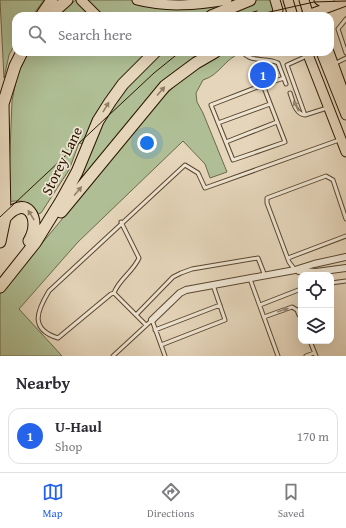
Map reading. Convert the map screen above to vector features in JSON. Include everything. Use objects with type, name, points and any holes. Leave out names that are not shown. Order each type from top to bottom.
[{"type":"highway","points":[[44,12],[52,0]]},
{"type":"highway","points":[[54,12],[67,0]]},
{"type":"highway","points":[[220,12],[250,0]]},
{"type":"highway","points":[[3,104],[15,66],[20,56]]},
{"type":"highway","name":"Storey Lane","points":[[0,287],[35,243],[77,172],[88,142],[110,102],[123,84],[151,56]]},
{"type":"highway","points":[[35,243],[165,86],[208,56]]},
{"type":"highway","points":[[0,93],[3,104],[4,218],[1,238]]},
{"type":"highway","points":[[4,218],[9,212],[20,207],[28,209],[34,218],[34,232],[10,274]]},
{"type":"main road","points":[[81,0],[93,12]]},
{"type":"main road","points":[[137,0],[156,4],[183,5],[198,5],[227,0]]},
{"type":"main road","points":[[275,0],[277,12]]},
{"type":"main road","points":[[288,0],[292,12]]},
{"type":"main road","points":[[304,0],[307,12]]},
{"type":"main road","points":[[319,0],[330,5],[340,3]]},
{"type":"main road","points":[[318,12],[340,3]]},
{"type":"main road","points":[[330,12],[340,3]]},
{"type":"main road","points":[[308,56],[346,152]]},
{"type":"main road","points":[[324,56],[330,65],[344,101],[346,114]]},
{"type":"main road","points":[[329,56],[330,65]]},
{"type":"main road","points":[[328,107],[344,101]]},
{"type":"street","points":[[152,320],[180,293],[213,285],[295,270],[346,257]]},
{"type":"street","points":[[322,272],[346,268]]},
{"type":"street","points":[[295,270],[309,272]]},
{"type":"lane","points":[[346,19],[338,29],[346,53]]},
{"type":"lane","points":[[248,56],[251,58],[264,58],[278,63],[286,84]]},
{"type":"lane","points":[[303,56],[287,64],[305,115]]},
{"type":"lane","points":[[330,65],[346,58]]},
{"type":"lane","points":[[263,85],[285,142],[233,160],[211,105],[263,85],[284,78]]},
{"type":"lane","points":[[290,93],[297,111],[301,114],[305,115],[328,107]]},
{"type":"lane","points":[[218,123],[270,104]]},
{"type":"lane","points":[[226,142],[277,122]]},
{"type":"lane","points":[[121,222],[139,258],[136,264],[117,285],[114,293],[110,294],[58,338],[51,336],[40,327],[37,320],[39,308],[49,291],[121,222],[185,165],[198,173],[205,188],[341,139]]},
{"type":"lane","points":[[295,270],[288,258],[267,203],[267,198],[326,176],[333,180],[346,219]]},
{"type":"lane","points":[[288,258],[346,236]]},
{"type":"lane","points":[[136,315],[173,277],[192,269],[258,258],[265,276]]},
{"type":"lane","points":[[314,264],[316,272]]},
{"type":"lane","points":[[250,279],[278,356]]},
{"type":"lane","points":[[334,283],[346,281]]},
{"type":"lane","points":[[161,345],[225,320],[213,285]]},
{"type":"lane","points":[[260,305],[298,289]]},
{"type":"lane","points":[[114,293],[146,324]]},
{"type":"lane","points":[[156,330],[220,305]]},
{"type":"lane","points":[[264,316],[292,307],[298,312]]},
{"type":"lane","points":[[112,356],[152,320],[165,356]]},
{"type":"lane","points":[[306,356],[315,354],[311,344]]},
{"type":"green space","points":[[0,0],[44,0],[35,12],[12,12],[12,49],[9,55],[4,78]]},
{"type":"green space","points":[[76,0],[272,0],[274,7],[273,12],[60,12]]},
{"type":"green space","points":[[25,56],[200,56],[197,57],[73,190],[90,146],[79,143],[69,170],[41,213],[38,214],[26,202],[8,202],[12,101],[17,76]]},
{"type":"green space","points":[[217,56],[235,56],[214,75],[203,80],[196,93],[197,102],[227,172],[210,178],[205,164],[183,141],[78,242],[19,309],[62,356],[0,356],[0,294],[164,96],[188,74]]},
{"type":"tram line","points":[[270,12],[314,2],[346,1]]},
{"type":"tram line","points":[[0,217],[154,73],[175,56]]},
{"type":"place","name":"U-Haul","points":[[263,75]]}]
